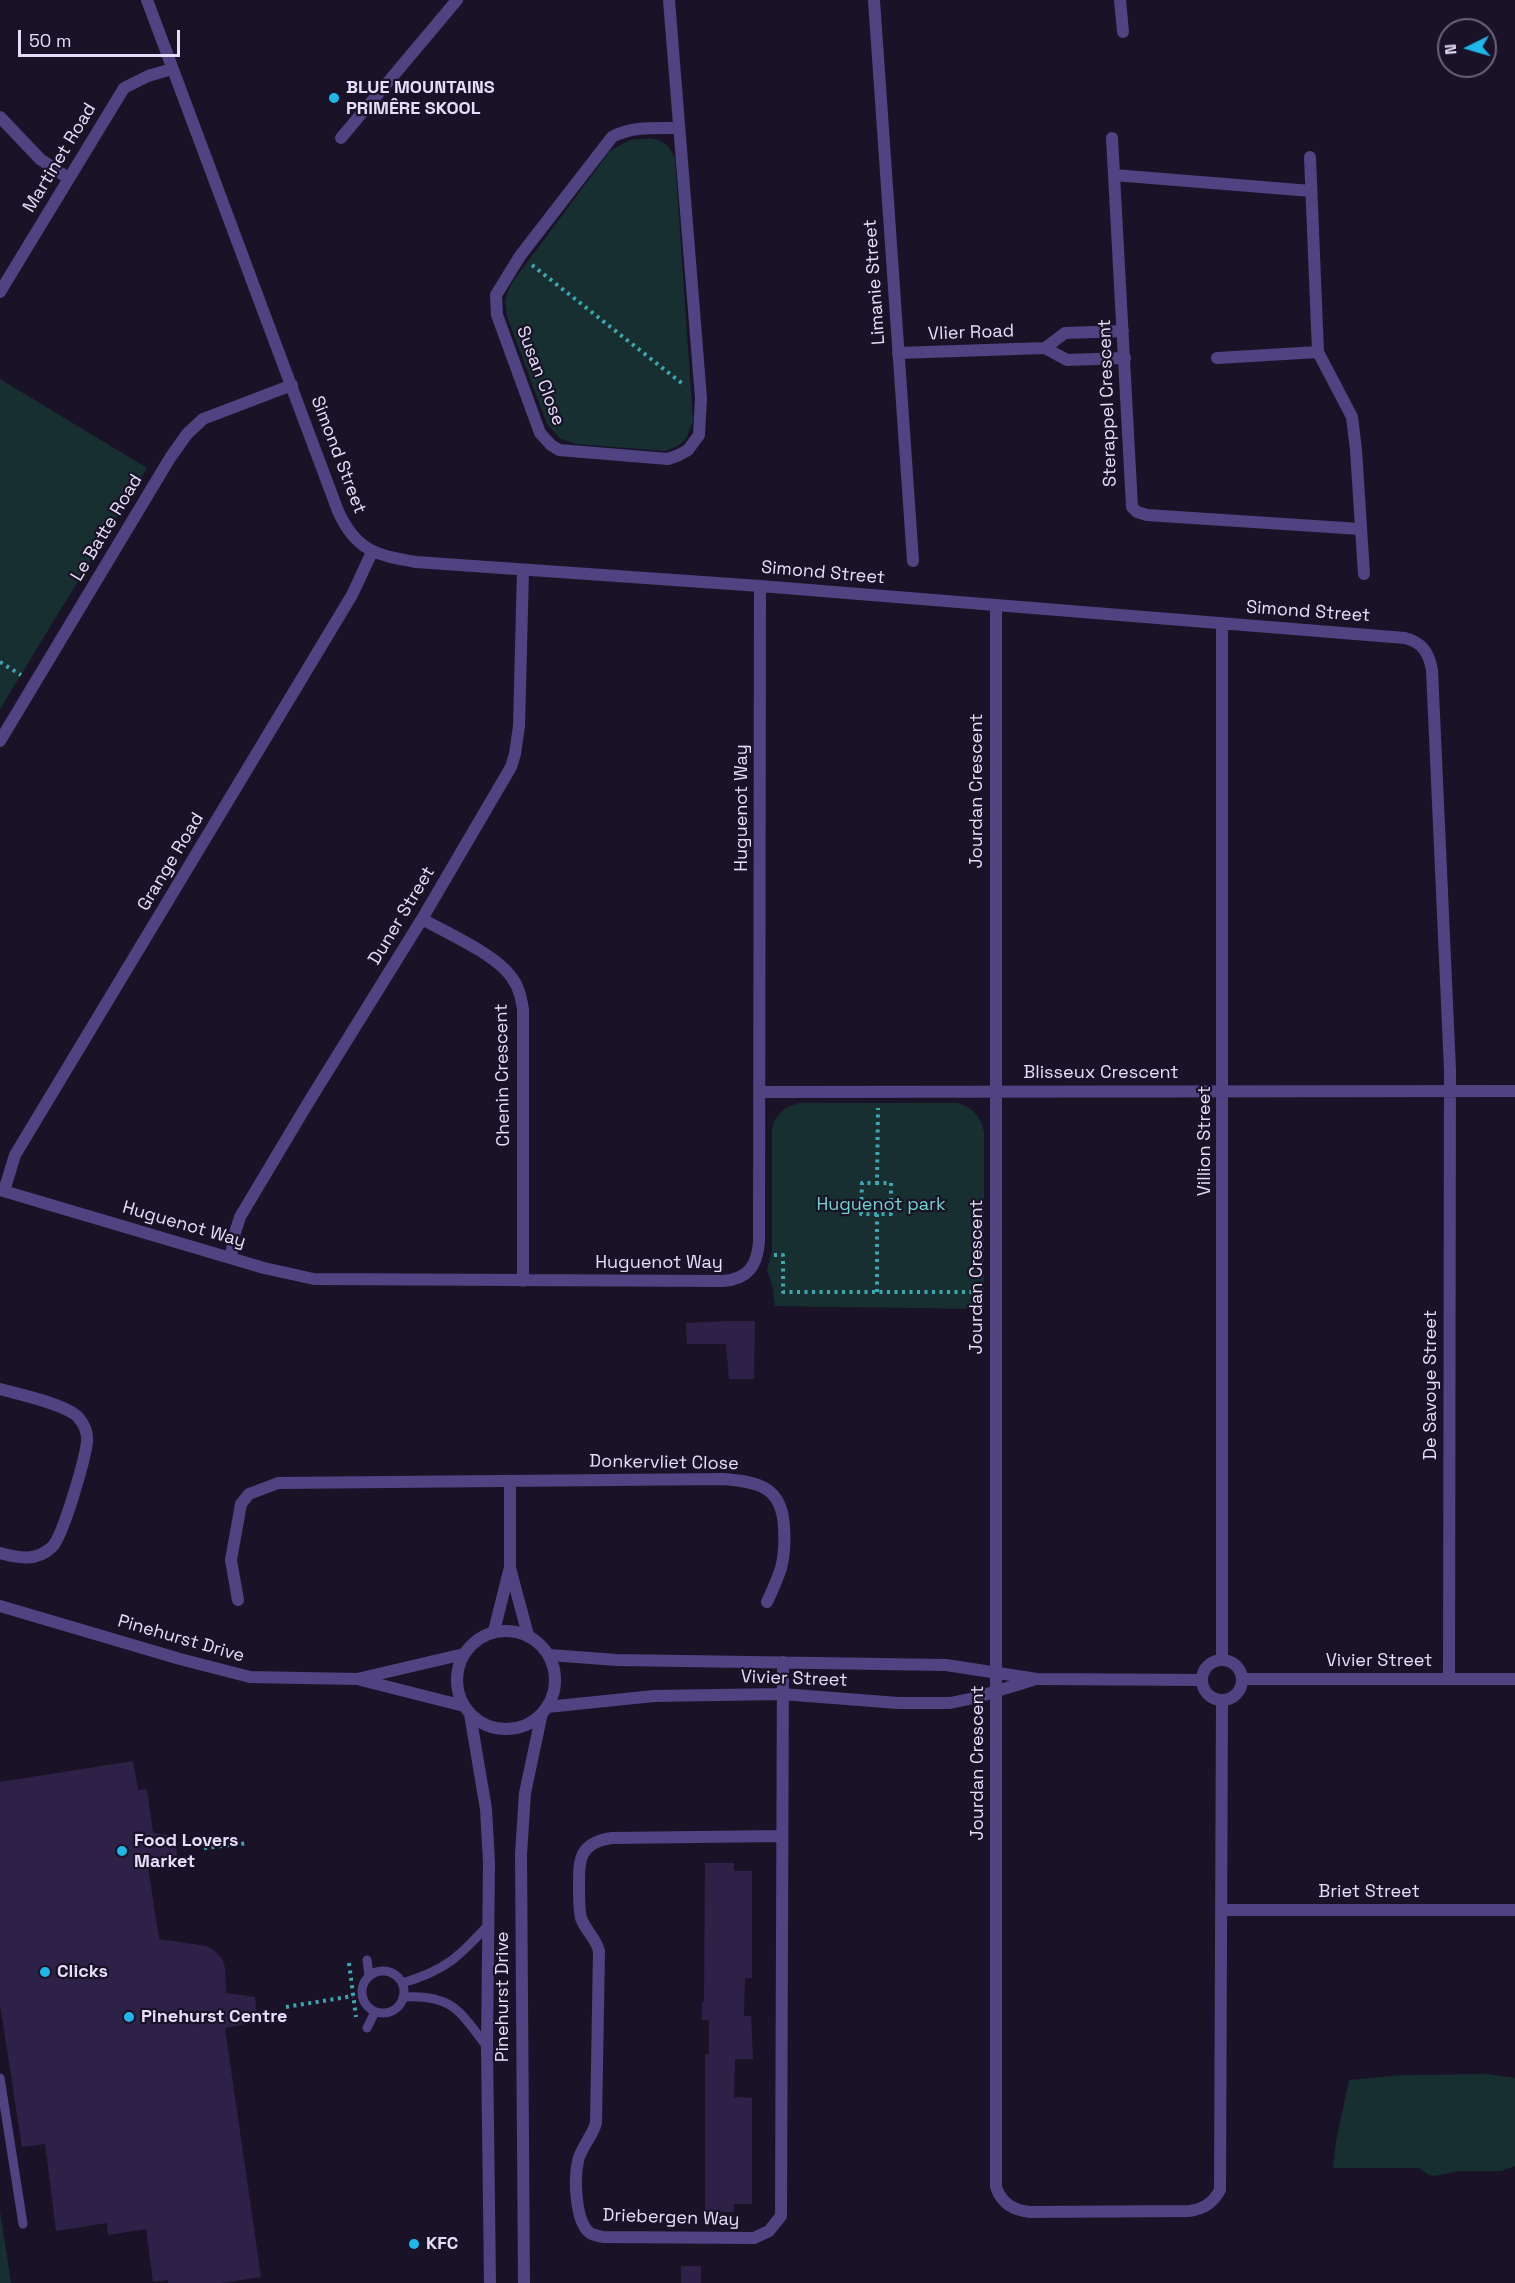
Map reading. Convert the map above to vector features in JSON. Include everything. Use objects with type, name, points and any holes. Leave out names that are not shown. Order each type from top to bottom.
[{"type":"street","name":"Simond Street","points":[[147,0],[344,523],[350,533],[372,552],[416,562],[760,586],[1405,638],[1418,643],[1428,656],[1432,670],[1448,997],[1449,1091]]},
{"type":"street","name":"Susan Close","points":[[669,0],[701,398],[701,424],[694,444],[688,450],[668,459],[567,452],[551,445],[540,433],[495,307],[496,295],[520,256],[612,137],[618,133],[641,129],[679,128]]},
{"type":"street","name":"Limanie Street","points":[[874,0],[912,561]]},
{"type":"street","points":[[1120,0],[1123,32]]},
{"type":"street","points":[[341,138],[452,2]]},
{"type":"street","name":"Martinet Road","points":[[0,292],[124,88],[148,76],[172,69]]},
{"type":"street","points":[[0,117],[40,159],[68,178]]},
{"type":"street","name":"Sterappel Crescent","points":[[1112,138],[1125,358],[1130,504],[1137,512],[1147,515],[1360,529]]},
{"type":"street","points":[[1310,157],[1318,352],[1352,417],[1364,573]]},
{"type":"street","points":[[1114,175],[1311,191]]},
{"type":"street","name":"Vlier Road","points":[[1045,348],[1065,333],[1123,331]]},
{"type":"street","name":"Vlier Road","points":[[898,354],[1045,348],[1067,360],[1125,358]]},
{"type":"street","points":[[1217,358],[1318,352]]},
{"type":"street","name":"Le Batte Road","points":[[0,741],[170,458],[187,434],[208,417],[292,385]]},
{"type":"street","name":"Grange Road","points":[[2,1190],[15,1155],[352,595],[372,552]]},
{"type":"street","name":"Duner Street","points":[[231,1257],[240,1217],[422,919],[502,784],[515,754],[519,726],[523,570]]},
{"type":"street","name":"Huguenot Way","points":[[2,1190],[264,1268],[314,1280],[734,1280],[750,1270],[758,1255],[760,586]]},
{"type":"street","name":"Jourdan Crescent","points":[[996,605],[996,2187],[1001,2198],[1010,2207],[1030,2212],[1189,2211],[1202,2208],[1214,2200],[1221,2184],[1222,1701]]},
{"type":"street","name":"Villion Street","points":[[1222,624],[1222,1659]]},
{"type":"street","name":"Chenin Crescent","points":[[422,919],[498,963],[514,980],[519,993],[523,1009],[523,1281]]},
{"type":"street","name":"De Savoye Street","points":[[1449,1091],[1449,1678]]},
{"type":"street","name":"Blisseux Crescent","points":[[759,1092],[1515,1091]]},
{"type":"street","points":[[0,1389],[67,1409],[83,1423],[87,1435],[57,1541],[47,1551],[30,1558],[20,1558],[0,1552]]},
{"type":"street","name":"Donkervliet Close","points":[[238,1600],[231,1560],[235,1529],[244,1498],[257,1490],[287,1482],[724,1479],[741,1481],[765,1489],[776,1497],[783,1509],[783,1566],[767,1602]]},
{"type":"street","points":[[494,1631],[510,1567],[510,1481]]},
{"type":"street","points":[[510,1567],[528,1635]]},
{"type":"street","name":"Pinehurst Drive","points":[[0,1606],[250,1677],[357,1679],[464,1654]]},
{"type":"street","points":[[494,1631],[513,1631],[528,1635],[540,1643],[549,1655],[554,1668],[553,1695],[544,1710],[529,1723],[514,1728],[498,1729],[483,1724],[467,1710],[458,1694],[456,1680],[458,1666],[464,1654],[477,1640],[494,1631]]},
{"type":"street","name":"Vivier Street","points":[[549,1655],[617,1659],[946,1665],[1037,1679],[1201,1680]]},
{"type":"street","points":[[1222,1659],[1236,1665],[1242,1679],[1240,1690],[1232,1698],[1222,1701],[1211,1698],[1204,1690],[1201,1680],[1204,1669],[1212,1662],[1222,1659]]},
{"type":"street","name":"Driebergen Way","points":[[781,1836],[612,1838],[597,1840],[583,1852],[579,1865],[580,1910],[582,1919],[595,1940],[599,1952],[596,2123],[591,2138],[578,2161],[577,2201],[583,2224],[590,2233],[603,2237],[754,2238],[769,2231],[780,2216],[783,1662]]},
{"type":"street","name":"Pinehurst Drive","points":[[357,1679],[467,1710],[486,1809],[489,1862],[487,2047],[490,2283]]},
{"type":"street","name":"Vivier Street","points":[[544,1710],[654,1696],[782,1694],[898,1703],[950,1703],[1037,1679]]},
{"type":"street","name":"Vivier Street","points":[[1242,1679],[1515,1679]]},
{"type":"street","name":"Pinehurst Drive","points":[[524,2283],[521,1854],[525,1794],[544,1710]]},
{"type":"street","name":"Briet Street","points":[[1222,1910],[1515,1910]]},
{"type":"lane","points":[[402,1983],[440,1970],[465,1951],[489,1924]]},
{"type":"lane","points":[[367,1960],[369,1976]]},
{"type":"lane","points":[[375,1972],[389,1972],[395,1975],[402,1983],[401,2003],[389,2012],[375,2012],[364,2002],[362,1995],[364,1981],[369,1976],[375,1972]]},
{"type":"lane","points":[[403,1997],[424,1996],[438,1998],[449,2003],[466,2019],[487,2047]]},
{"type":"lane","points":[[367,2028],[375,2012]]},
{"type":"lane","points":[[0,2078],[23,2223]]},
{"type":"path","points":[[520,256],[701,398]]},
{"type":"path","points":[[0,662],[35,684]]},
{"type":"path","points":[[878,1091],[878,1183]]},
{"type":"path","points":[[862,1183],[891,1183],[891,1214],[877,1214],[861,1214],[862,1183]]},
{"type":"path","points":[[877,1214],[877,1292]]},
{"type":"path","points":[[758,1255],[783,1255],[783,1292],[995,1292]]},
{"type":"path","points":[[204,1848],[248,1843]]},
{"type":"path","points":[[349,1963],[356,2019]]},
{"type":"path","points":[[286,2007],[353,1996]]},
{"type":"green space","points":[[651,138],[666,145],[675,159],[693,421],[687,437],[681,444],[666,451],[575,444],[560,438],[547,424],[507,316],[505,300],[511,284],[610,151],[630,140]]},
{"type":"green space","points":[[0,379],[147,468],[0,709]]},
{"type":"green space","name":"Huguenot park","points":[[800,1103],[957,1103],[975,1113],[981,1121],[984,1132],[984,1309],[775,1306],[773,1288],[767,1270],[772,1251],[772,1129],[782,1111]]},
{"type":"green space","points":[[1487,2074],[1515,2078],[1515,2166],[1501,2171],[1459,2171],[1435,2176],[1419,2168],[1333,2168],[1349,2080],[1402,2075]]},
{"type":"green space","points":[[0,2211],[11,2283],[0,2283]]},
{"type":"building","points":[[755,1321],[754,1379],[729,1379],[726,1344],[687,1344],[686,1323]]},
{"type":"building","name":"Pinehurst Centre","points":[[133,1761],[138,1790],[147,1789],[153,1833],[175,1836],[178,1864],[148,1867],[159,1939],[206,1946],[215,1951],[222,1959],[225,1968],[226,1993],[255,1997],[257,2022],[225,2028],[261,2277],[222,2283],[168,2283],[168,2280],[153,2282],[146,2229],[108,2235],[107,2223],[56,2231],[45,2144],[22,2147],[0,2004],[0,1782]]},
{"type":"building","points":[[705,1863],[734,1863],[734,1871],[752,1871],[752,1978],[745,1978],[744,2016],[751,2016],[753,2059],[735,2059],[734,2097],[752,2098],[752,2204],[734,2204],[734,2212],[705,2212],[705,2054],[709,2054],[709,2020],[702,2020]]},
{"type":"building","points":[[681,2266],[701,2266],[701,2283],[681,2283]]},
{"type":"place","name":"BLUE MOUNTAINS PRIMÊRE SKOOL","points":[[334,98]]},
{"type":"place","name":"Food Lovers Market","points":[[122,1851]]},
{"type":"place","name":"Clicks","points":[[45,1972]]},
{"type":"place","name":"Pinehurst Centre","points":[[129,2017]]},
{"type":"place","name":"KFC","points":[[414,2244]]}]
